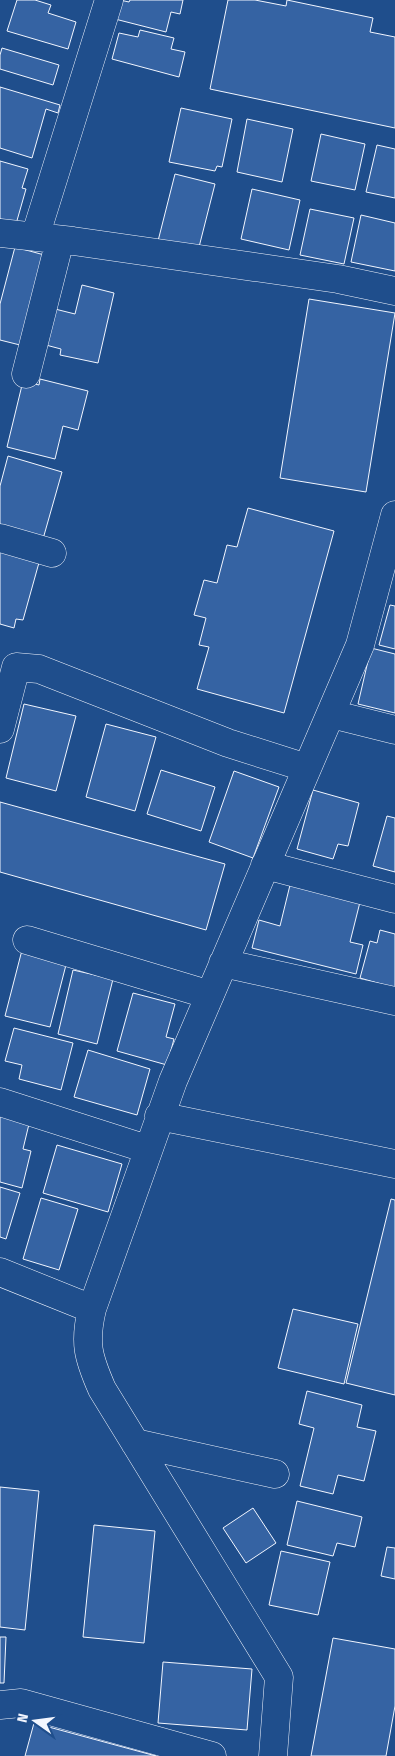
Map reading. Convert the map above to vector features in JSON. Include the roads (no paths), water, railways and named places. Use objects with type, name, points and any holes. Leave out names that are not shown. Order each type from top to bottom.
[{"type":"street","points":[[26,374],[48,238],[108,0]]},
{"type":"street","points":[[2,241],[48,238],[338,279],[395,291]]},
{"type":"street","points":[[274,1756],[279,1677],[102,1388],[93,1368],[88,1349],[87,1330],[92,1309],[159,1116],[360,645],[388,566],[395,515]]},
{"type":"street","points":[[0,538],[52,553]]},
{"type":"street","points":[[0,729],[16,667],[39,669],[228,743],[307,768]]},
{"type":"street","points":[[331,714],[395,730]]},
{"type":"street","points":[[265,865],[395,899]]},
{"type":"street","points":[[27,940],[210,995]]},
{"type":"street","points":[[224,963],[395,1001]]},
{"type":"street","points":[[0,1102],[147,1149]]},
{"type":"street","points":[[159,1116],[395,1164]]},
{"type":"street","points":[[0,1272],[92,1309]]},
{"type":"street","points":[[135,1443],[275,1474]]},
{"type":"street","points":[[0,1705],[21,1703],[212,1756]]}]
